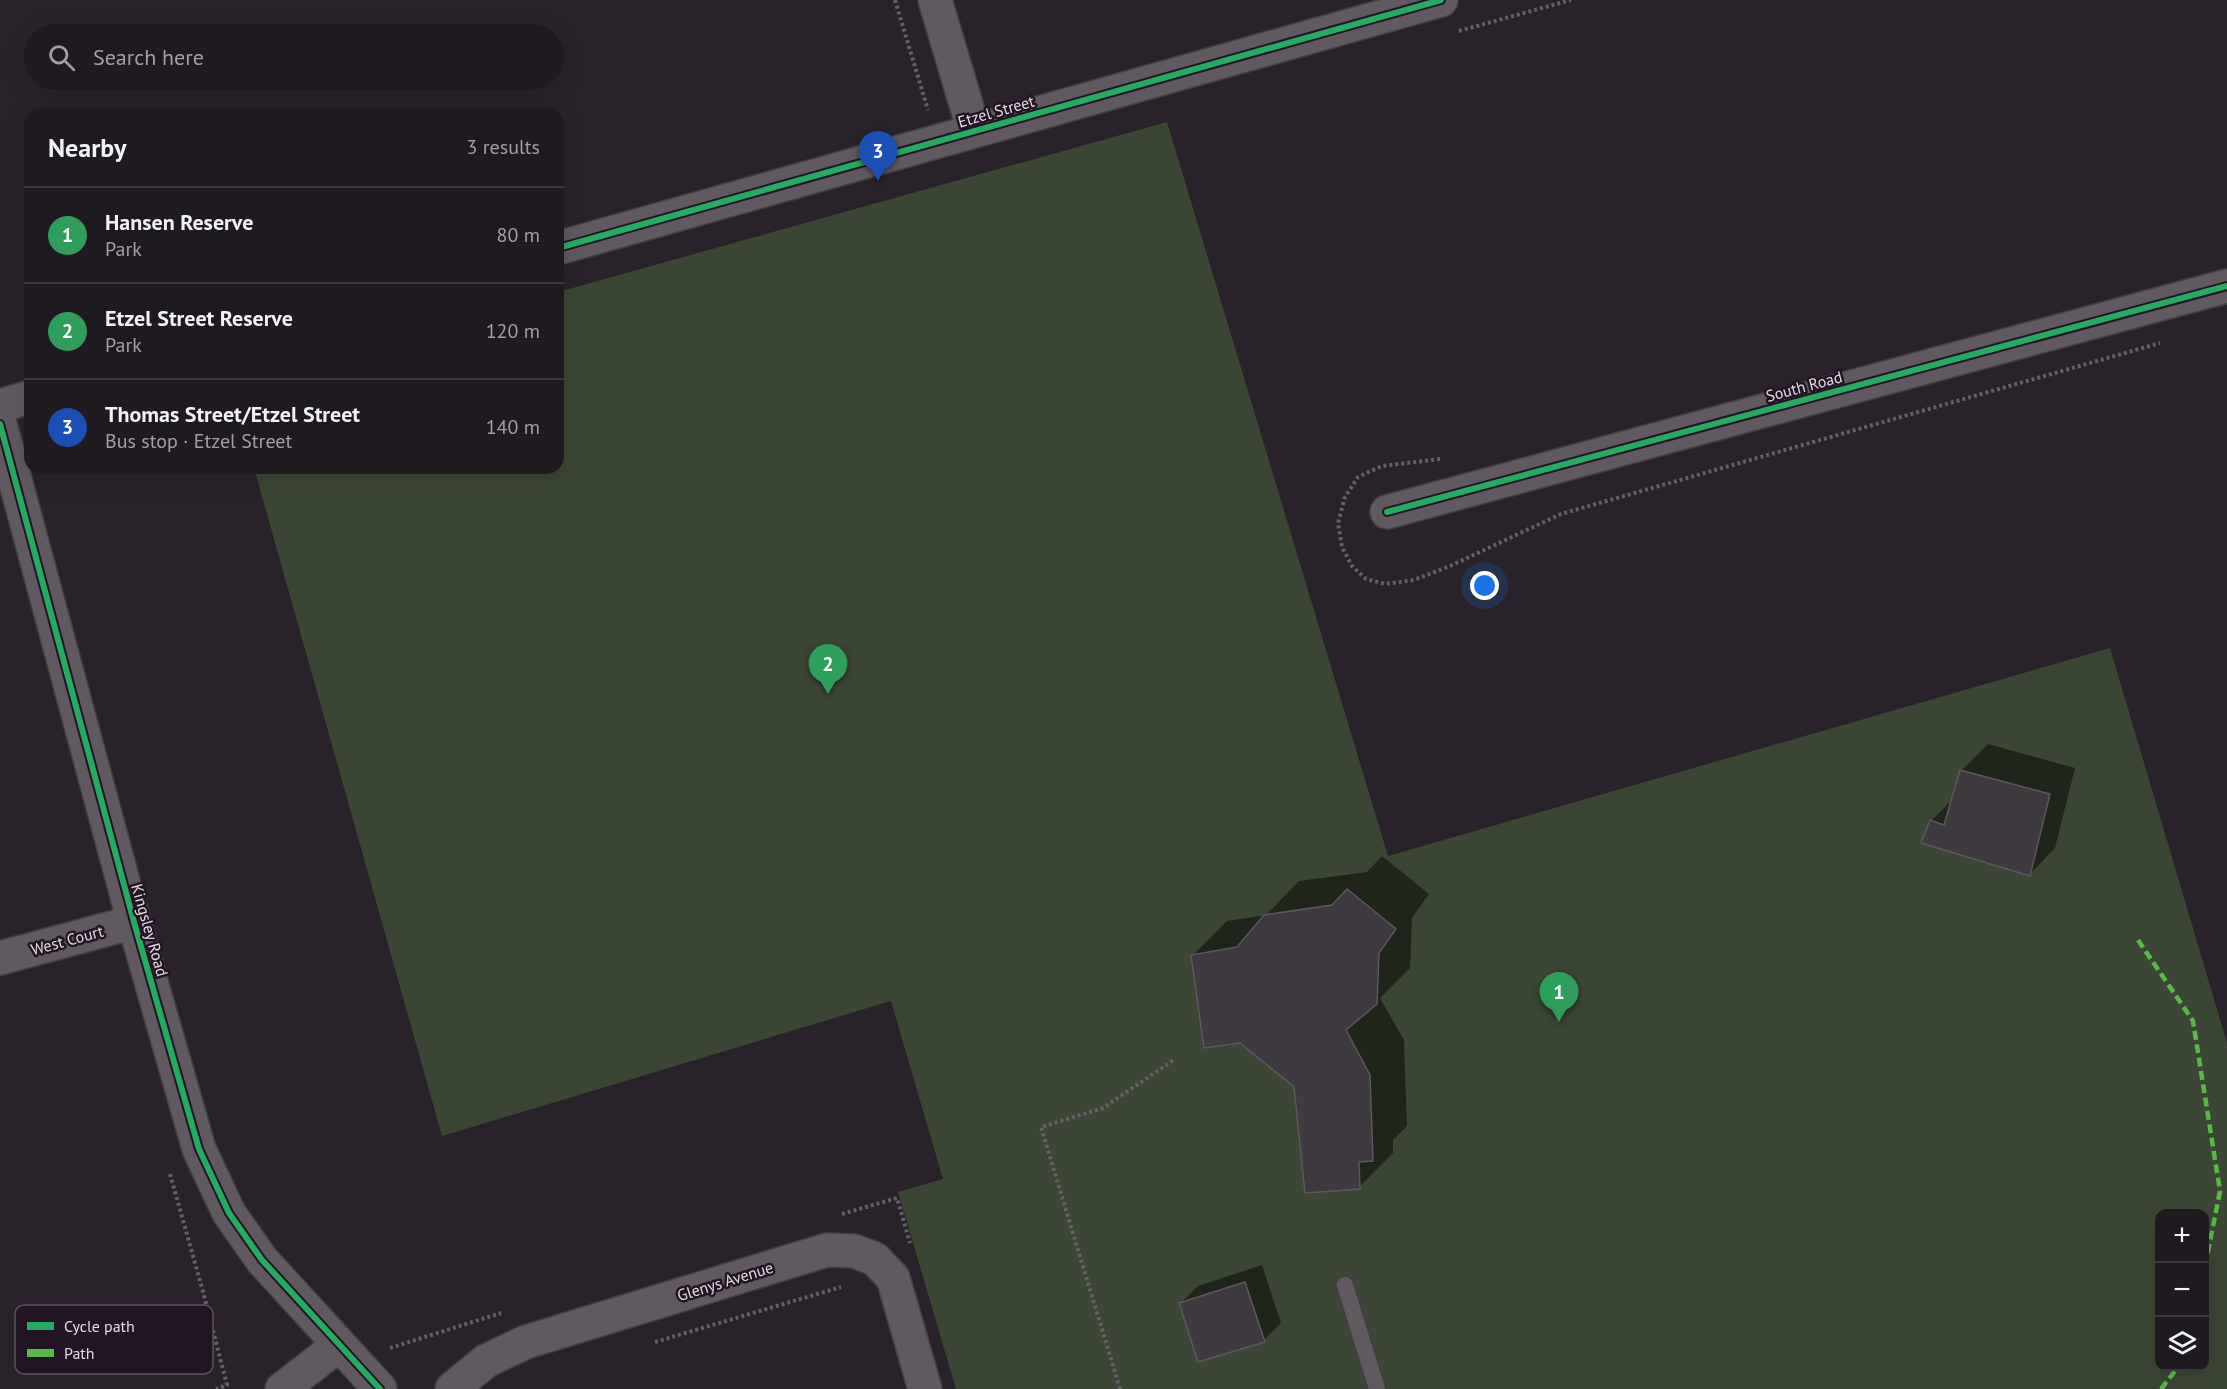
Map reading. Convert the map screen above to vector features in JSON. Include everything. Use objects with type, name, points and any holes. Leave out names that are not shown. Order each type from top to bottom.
[{"type":"street","points":[[935,0],[974,131]]},
{"type":"street","name":"Etzel Street","points":[[564,246],[1441,0]]},
{"type":"street","name":"South Road","points":[[1387,512],[2227,286]]},
{"type":"street","points":[[0,406],[24,400]]},
{"type":"street","name":"Kingsley Road","points":[[0,424],[134,922],[199,1149],[229,1213],[262,1260],[380,1389]]},
{"type":"street","name":"West Court","points":[[0,958],[134,922]]},
{"type":"street","name":"Glenys Avenue","points":[[452,1389],[486,1361],[526,1342],[827,1250],[854,1251],[875,1259],[892,1278],[925,1389]]},
{"type":"street","points":[[282,1389],[339,1345]]},
{"type":"lane","points":[[1345,1285],[1377,1389]]},
{"type":"path","points":[[895,0],[928,111]]},
{"type":"path","points":[[1561,514],[2162,343]]},
{"type":"path","points":[[1120,1389],[1041,1127],[1103,1108],[1175,1059]]},
{"type":"path","points":[[646,1345],[851,1286]]},
{"type":"green space","points":[[1167,122],[1388,856],[2110,648],[2227,1043],[2227,1389],[956,1389],[898,1192],[943,1179],[891,1001],[442,1136],[256,474],[564,474],[564,290]]},
{"type":"building","points":[[1960,770],[2050,794],[2030,876],[1921,843],[1930,820],[1944,825]]},
{"type":"building","points":[[1347,889],[1396,929],[1379,953],[1377,1004],[1346,1030],[1370,1075],[1373,1161],[1359,1162],[1360,1189],[1305,1193],[1294,1087],[1240,1043],[1204,1048],[1191,955],[1237,947],[1264,915],[1332,905]]},
{"type":"building","points":[[1245,1282],[1265,1342],[1198,1362],[1179,1303]]},
{"type":"marked path","points":[[2138,940],[2193,1021],[2220,1191],[2206,1263]]},
{"type":"marked path","points":[[2161,1389],[2175,1371]]},
{"type":"cycle path","points":[[564,246],[1441,0]]},
{"type":"cycle path","points":[[1387,512],[2227,286]]},
{"type":"cycle path","points":[[0,424],[134,922],[199,1149],[229,1213],[262,1260],[380,1389]]},
{"type":"place","name":"Thomas Street/Etzel Street","points":[[878,181]]},
{"type":"place","name":"Etzel Street Reserve","points":[[828,694]]},
{"type":"place","name":"Hansen Reserve","points":[[1559,1022]]}]
